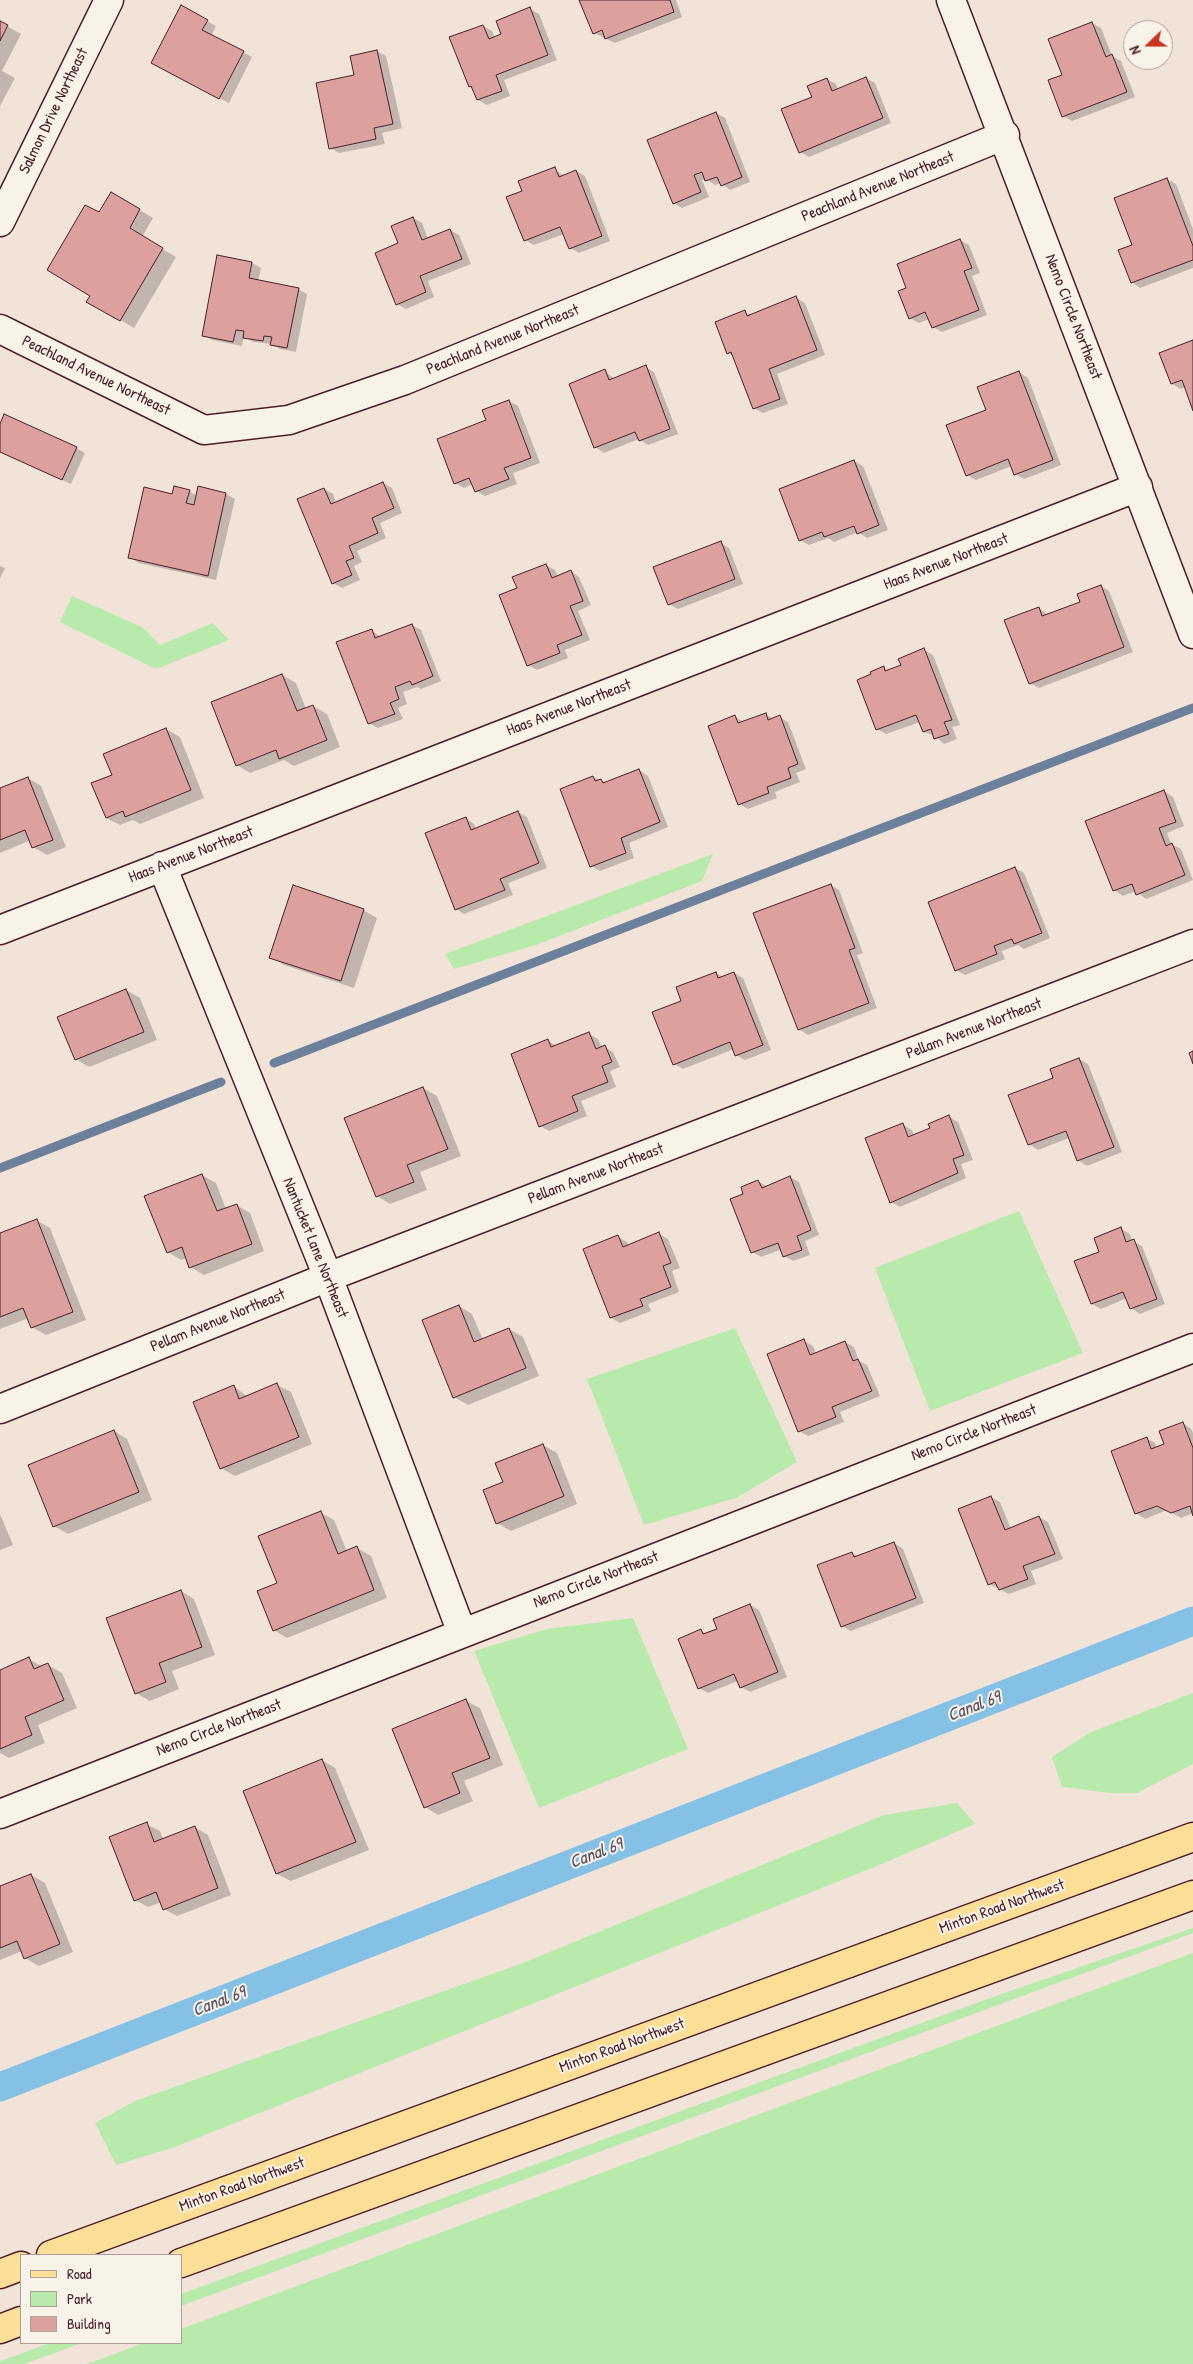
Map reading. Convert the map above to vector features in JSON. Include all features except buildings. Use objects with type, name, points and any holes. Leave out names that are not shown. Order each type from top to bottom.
[{"type":"main road","name":"Minton Road Northwest","points":[[54,2254],[1193,1837]]},
{"type":"main road","points":[[182,2263],[1193,1895]]},
{"type":"main road","points":[[0,2274],[20,2266]]},
{"type":"main road","points":[[0,2329],[20,2321]]},
{"type":"street","name":"Salmon Drive Northeast","points":[[0,222],[108,0]]},
{"type":"street","name":"Nemo Circle Northeast","points":[[951,0],[1193,634]]},
{"type":"street","name":"Peachland Avenue Northeast","points":[[0,329],[204,430],[289,420],[405,380],[1004,135]]},
{"type":"street","name":"Haas Avenue Northeast","points":[[0,930],[1138,487]]},
{"type":"street","name":"Nantucket Lane Northeast","points":[[162,866],[328,1277],[462,1633]]},
{"type":"street","name":"Pellam Avenue Northeast","points":[[0,1409],[328,1277],[1193,944]]},
{"type":"street","name":"Nemo Circle Northeast","points":[[0,1814],[1193,1348]]},
{"type":"green space","points":[[72,596],[142,627],[160,645],[213,623],[229,640],[156,669],[60,622]]},
{"type":"green space","points":[[713,854],[702,881],[536,945],[454,969],[445,954]]},
{"type":"green space","points":[[1019,1211],[1083,1353],[930,1411],[875,1268]]},
{"type":"green space","points":[[735,1328],[797,1462],[736,1498],[644,1525],[587,1379]]},
{"type":"green space","points":[[633,1618],[688,1749],[539,1808],[474,1651],[547,1629]]},
{"type":"green space","points":[[1193,1693],[1193,1764],[1137,1793],[1110,1793],[1062,1787],[1052,1757],[1091,1732]]},
{"type":"green space","points":[[957,1803],[975,1824],[879,1865],[175,2147],[116,2165],[95,2123],[135,2101],[523,1963],[884,1815]]},
{"type":"green space","points":[[1193,1928],[1193,1933],[182,2306],[182,2294],[990,1998]]},
{"type":"green space","points":[[1193,1953],[1193,2364],[87,2364],[141,2344],[182,2344],[182,2329]]},
{"type":"green space","points":[[47,2344],[79,2344],[24,2364],[0,2364],[0,2361]]},
{"type":"waterway","points":[[274,1063],[1193,708]]},
{"type":"waterway","points":[[0,1168],[221,1082]]},
{"type":"waterway","name":"Canal 69","points":[[0,2087],[1193,1621]]}]
